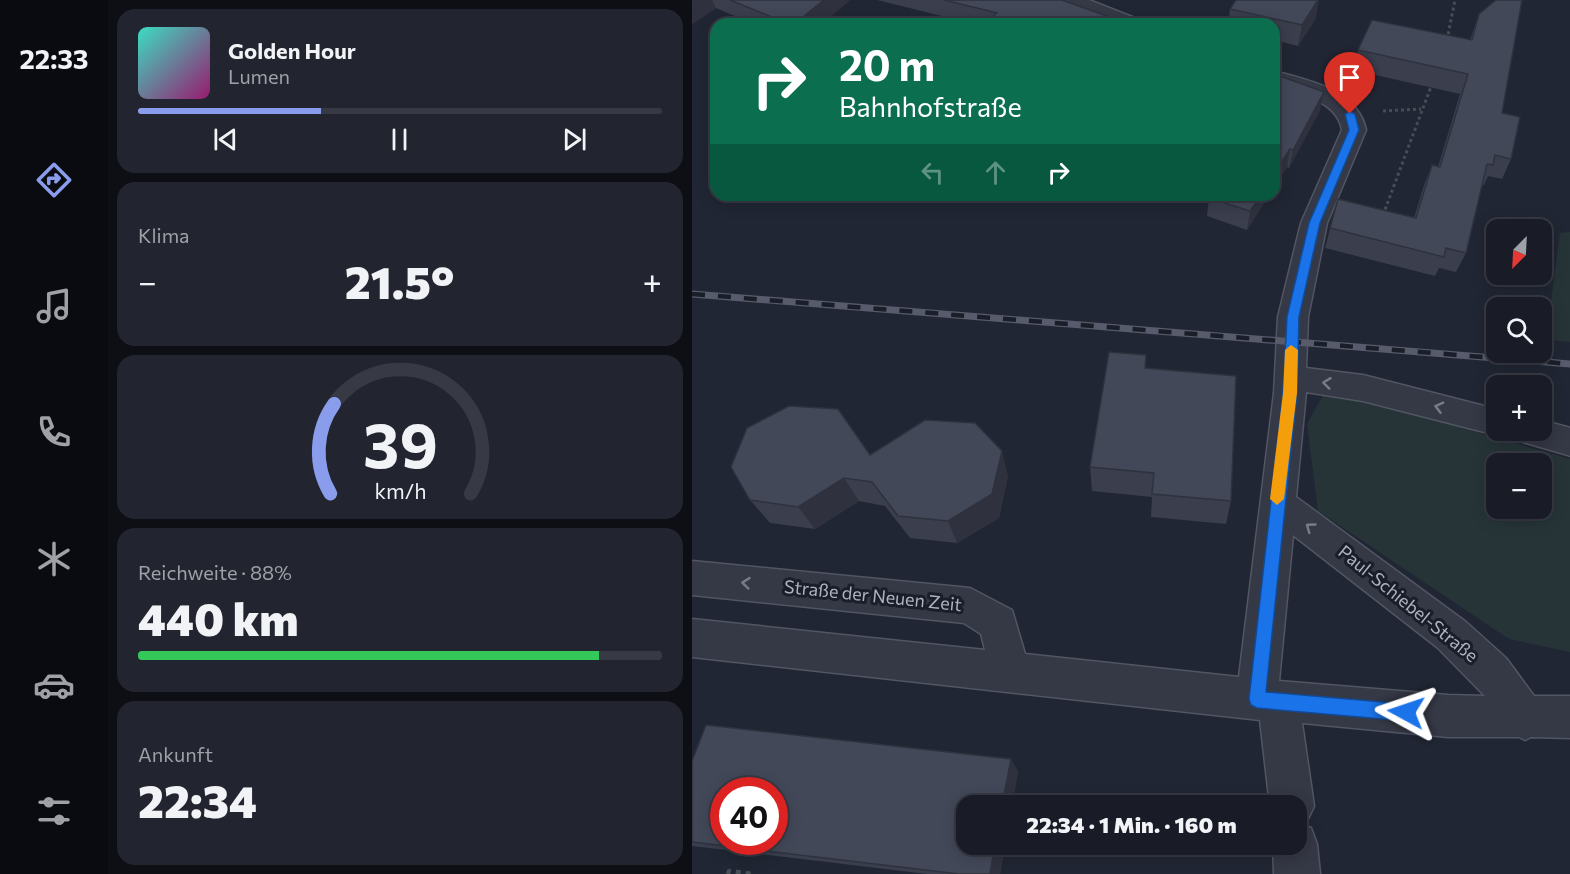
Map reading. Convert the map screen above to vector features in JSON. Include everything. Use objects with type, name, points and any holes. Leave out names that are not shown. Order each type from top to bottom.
[{"type":"street","points":[[1070,0],[1117,18]]},
{"type":"street","points":[[1280,80],[1332,100],[1350,114],[1354,130],[1310,240],[1293,317],[1291,378],[1277,503],[1269,700],[1282,740],[1290,795]]},
{"type":"street","points":[[1291,378],[1363,388],[1486,419]]},
{"type":"street","points":[[1552,437],[1571,442]]},
{"type":"street","name":"Paul-Schiebel-Straße","points":[[1277,503],[1452,635],[1492,672],[1525,718]]},
{"type":"street","name":"Straße der Neuen Zeit","points":[[692,578],[970,606],[998,623],[1010,674]]},
{"type":"street","points":[[692,638],[1010,674],[1269,700],[1448,716],[1571,717]]},
{"type":"street","points":[[1296,855],[1297,874]]},
{"type":"path","points":[[1447,41],[1456,0]]},
{"type":"path","points":[[1384,214],[1434,79]]},
{"type":"path","points":[[1350,114],[1421,109]]},
{"type":"path","points":[[728,874],[729,871],[753,874]]},
{"type":"shaded area","points":[[1570,232],[1570,342],[1552,340],[1552,297],[1560,233]]},
{"type":"shaded area","points":[[1323,395],[1359,398],[1486,435],[1486,441],[1508,441],[1549,453],[1486,453],[1486,519],[1552,519],[1552,454],[1570,459],[1570,652],[1509,639],[1318,511],[1307,424]]},
{"type":"building","points":[[730,0],[824,0],[802,18],[774,18]]},
{"type":"building","points":[[944,0],[1062,0],[1112,18],[991,18],[997,13]]},
{"type":"building","points":[[1236,0],[1318,0],[1302,25],[1280,20],[1280,18],[1230,9]]},
{"type":"building","points":[[1496,0],[1522,0],[1502,113],[1520,117],[1511,159],[1495,155],[1493,165],[1487,164],[1466,253],[1446,248],[1444,257],[1330,228],[1338,199],[1416,218],[1432,165],[1440,167],[1468,74],[1358,50],[1372,20],[1472,40],[1479,14]]},
{"type":"building","points":[[1280,76],[1324,92],[1293,150],[1290,149],[1280,165]]},
{"type":"building","points":[[1218,201],[1257,201],[1250,211]]},
{"type":"building","points":[[1109,352],[1146,355],[1145,368],[1236,376],[1231,501],[1152,494],[1154,473],[1090,467]]},
{"type":"building","points":[[789,406],[838,409],[870,455],[925,420],[975,423],[1002,451],[992,494],[948,521],[898,516],[872,482],[844,478],[798,507],[750,500],[731,467],[747,428]]},
{"type":"building","points":[[706,725],[1011,759],[1004,795],[956,795],[956,855],[993,855],[990,874],[959,874],[788,854],[788,777],[710,777],[710,844],[692,842],[692,761]]},
{"type":"railway","points":[[692,294],[1571,364]]},
{"type":"slow traffic","points":[[1277,499],[1290,393],[1291,350]]},
{"type":"route","points":[[1350,114],[1354,122],[1354,130],[1314,223],[1293,317],[1290,393],[1259,663],[1257,699],[1406,712]]}]
